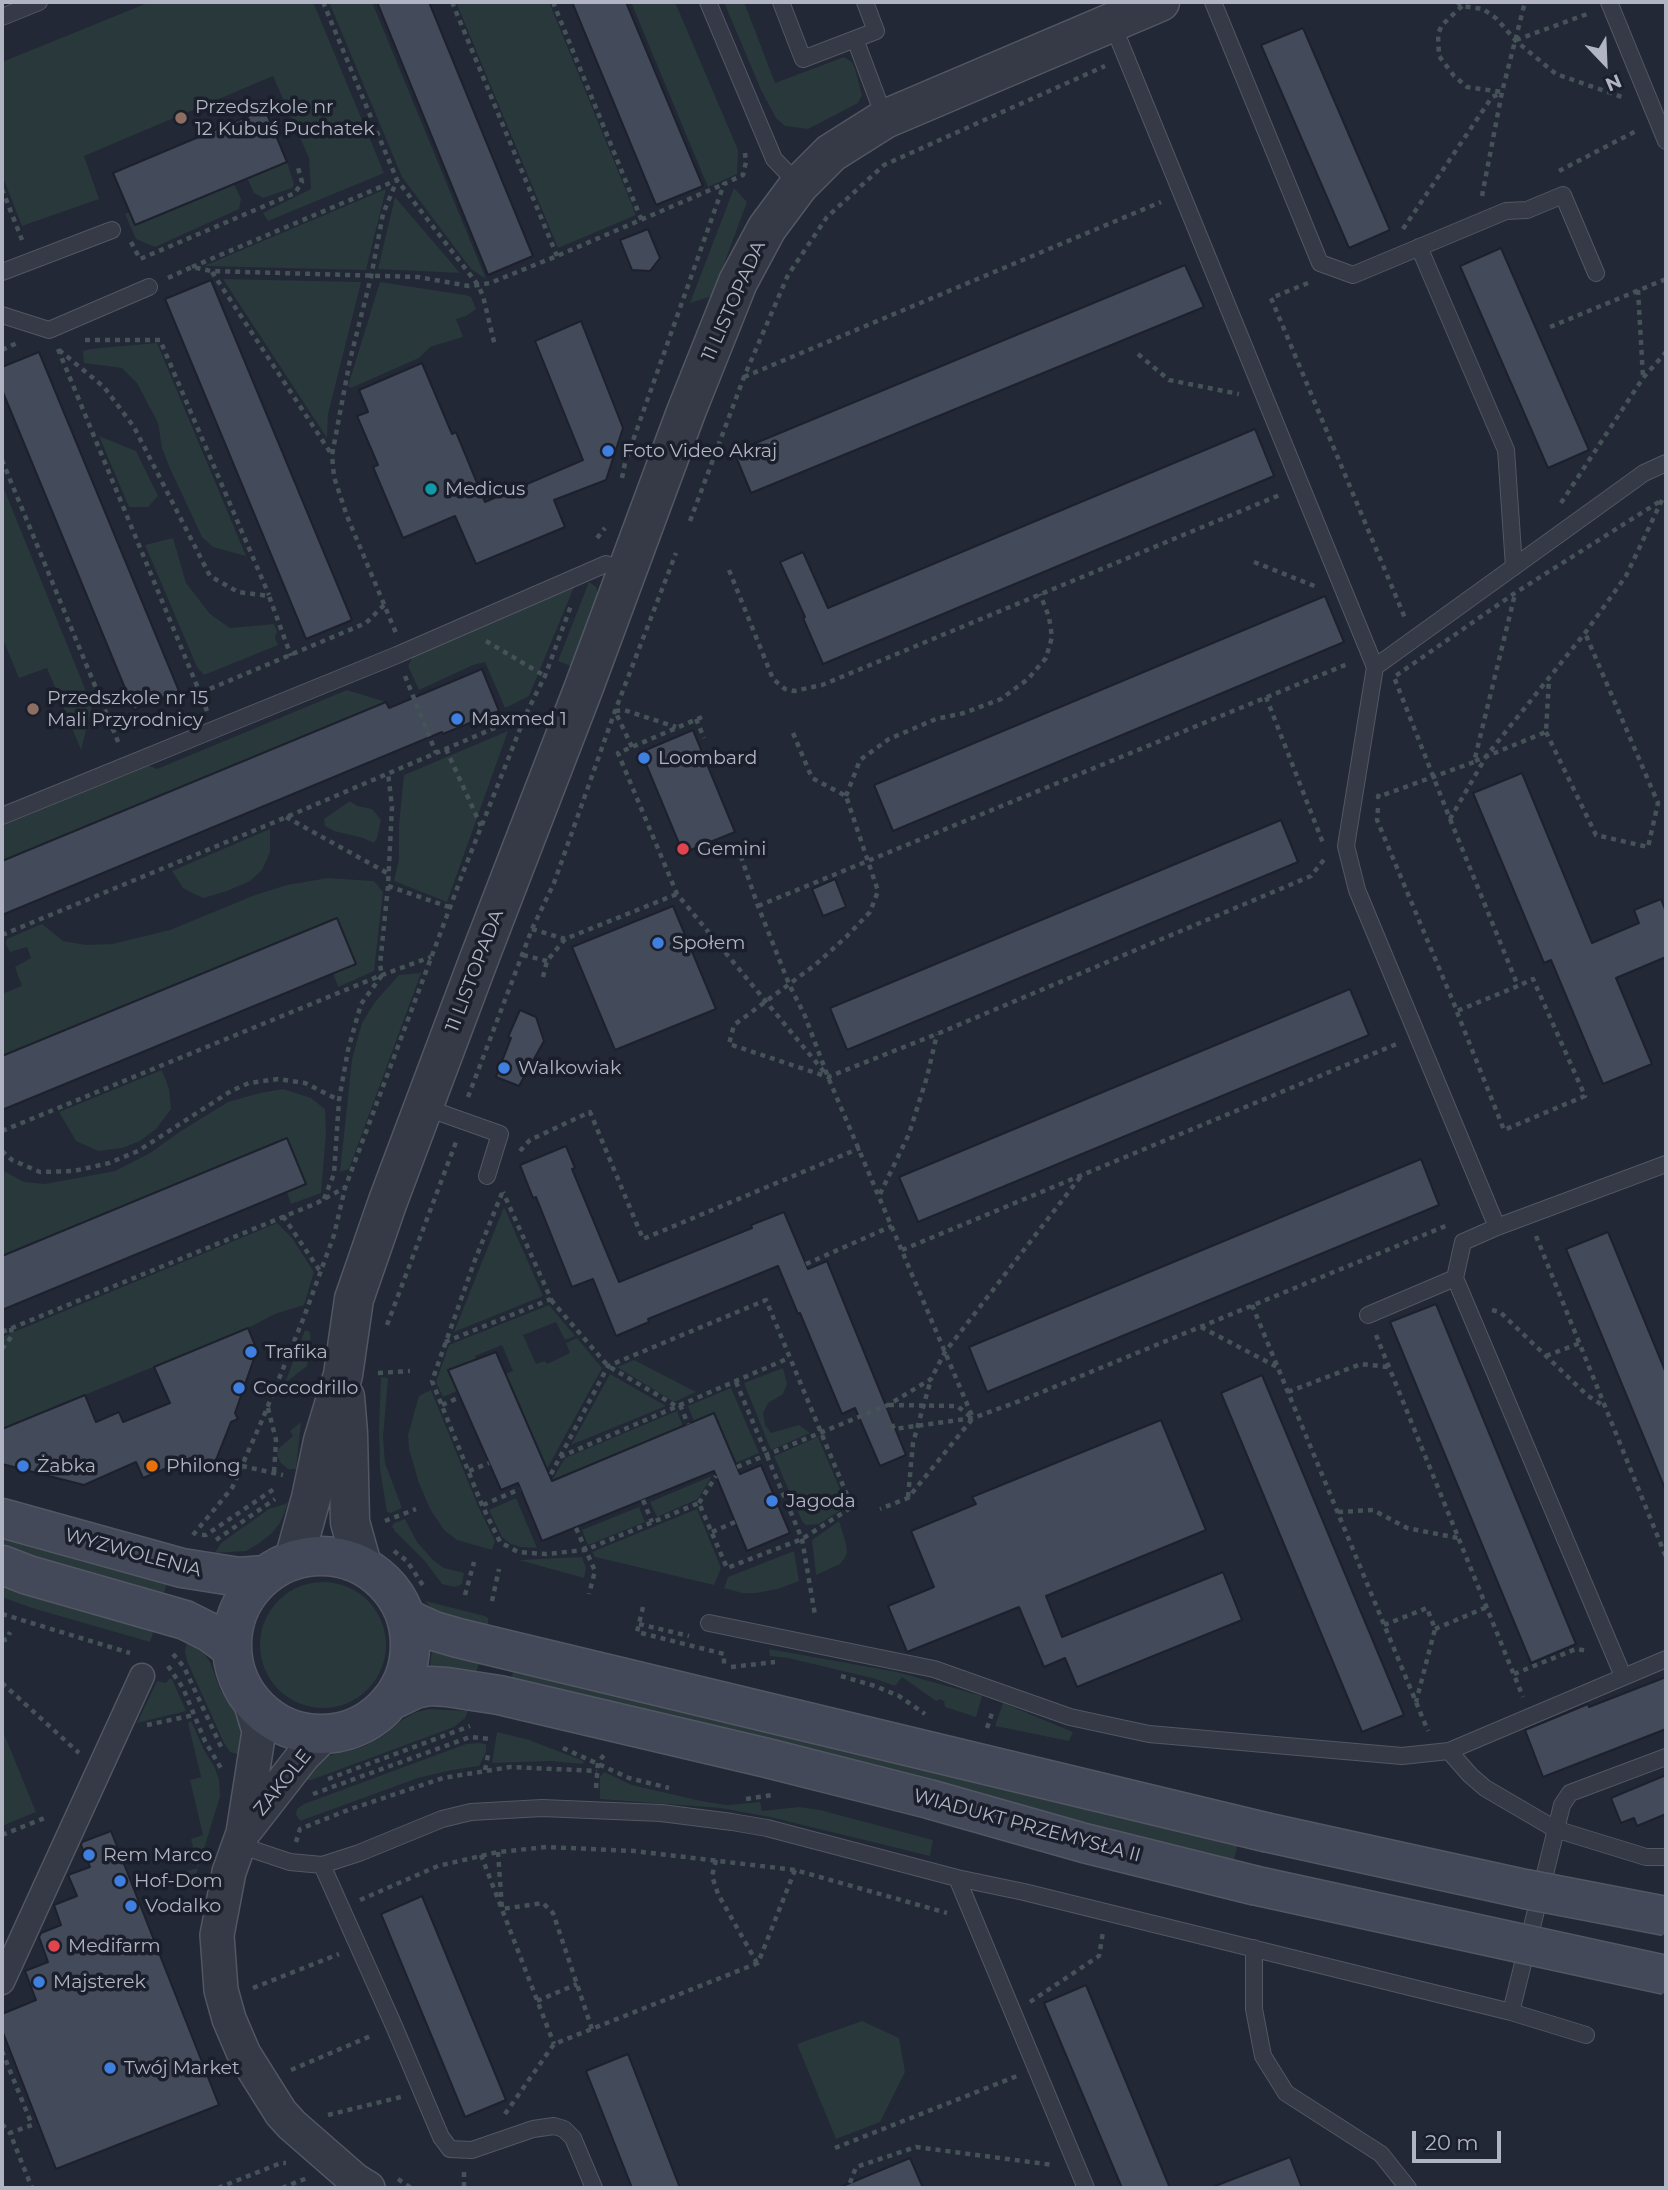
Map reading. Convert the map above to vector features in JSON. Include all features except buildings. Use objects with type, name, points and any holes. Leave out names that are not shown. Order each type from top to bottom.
[{"type":"main road","name":"WYZWOLENIA","points":[[2,1518],[201,1572],[239,1577],[279,1567]]},
{"type":"main road","points":[[416,1604],[409,1661],[402,1682],[390,1701],[377,1714],[344,1731],[325,1734],[303,1732],[282,1725],[264,1714],[249,1698],[237,1674],[231,1648],[233,1628],[239,1607],[250,1590],[279,1567],[319,1555],[341,1558],[377,1557],[382,1579],[397,1597],[416,1604],[434,1631],[458,1638],[1265,1832],[1525,1889],[1666,1916]]},
{"type":"main road","points":[[2,1565],[176,1642],[211,1633],[231,1648]]},
{"type":"main road","name":"WIADUKT PRZEMYSŁA II","points":[[390,1701],[415,1689],[430,1686],[499,1695],[929,1799],[1084,1843],[1252,1885],[1666,1975]]},
{"type":"street","name":"11 LISTOPADA","points":[[377,1557],[350,1522],[348,1433],[360,1374],[354,1299],[616,568],[686,412],[738,282],[767,228],[799,185],[831,153],[885,118],[1160,2]]},
{"type":"street","name":"11 LISTOPADA","points":[[279,1567],[296,1491],[325,1431],[360,1374]]},
{"type":"street","points":[[2,1982],[116,1732],[142,1666]]},
{"type":"street","name":"ZAKOLE","points":[[249,1698],[259,1731],[241,1839],[229,1872],[217,1935],[221,1990],[229,2019],[244,2054],[281,2113],[355,2180],[379,2181]]},
{"type":"street","name":"ZAKOLE","points":[[241,1839],[284,1779],[325,1734]]},
{"type":"lane","points":[[2,17],[39,2]]},
{"type":"lane","points":[[708,2],[774,159],[799,185]]},
{"type":"lane","points":[[781,2],[803,59],[877,31],[866,2]]},
{"type":"lane","points":[[1213,2],[1320,263],[1353,275],[1506,211],[1527,210],[1563,195],[1596,274]]},
{"type":"lane","points":[[1605,5],[1666,141]]},
{"type":"lane","points":[[1112,22],[1375,667],[1346,846],[1357,890],[1497,1227]]},
{"type":"lane","points":[[855,39],[885,118]]},
{"type":"lane","points":[[2,272],[112,230]]},
{"type":"lane","points":[[1419,247],[1506,450],[1514,567]]},
{"type":"lane","points":[[2,315],[49,330],[149,287]]},
{"type":"lane","points":[[1375,667],[1644,473],[1666,463]]},
{"type":"lane","points":[[2,816],[397,654],[584,573],[616,568]]},
{"type":"lane","points":[[424,1107],[499,1134],[487,1176]]},
{"type":"lane","points":[[1623,1676],[1455,1278],[1463,1242],[1666,1164]]},
{"type":"lane","points":[[1368,1315],[1455,1278]]},
{"type":"lane","points":[[709,1623],[934,1669],[1070,1717],[1149,1734],[1402,1756],[1443,1751],[1666,1659]]},
{"type":"lane","points":[[1443,1751],[1485,1788],[1555,1829],[1646,1857],[1666,1857]]},
{"type":"lane","points":[[1511,2012],[1562,1805],[1570,1793],[1666,1757]]},
{"type":"lane","points":[[241,1839],[290,1862],[322,1865],[442,1819],[471,1812],[542,1808],[661,1814],[767,1828],[957,1878],[1024,1892],[1511,2012],[1586,2035]]},
{"type":"lane","points":[[322,1865],[441,2137],[450,2149],[472,2151],[533,2129],[554,2126],[564,2129],[573,2138],[594,2188]]},
{"type":"lane","points":[[957,1878],[1086,2188]]},
{"type":"lane","points":[[1254,1948],[1254,2009],[1263,2056],[1286,2093],[1381,2154],[1408,2188]]},
{"type":"path","points":[[323,2],[397,180],[478,285],[495,346]]},
{"type":"path","points":[[452,2],[557,256]]},
{"type":"path","points":[[553,2],[642,221]]},
{"type":"path","points":[[1457,2],[1462,6],[1483,9],[1497,19],[1516,41],[1556,74],[1627,99]]},
{"type":"path","points":[[1481,200],[1525,2]]},
{"type":"path","points":[[1516,41],[1605,5]]},
{"type":"path","points":[[1462,6],[1442,25],[1438,34],[1438,56],[1467,87],[1503,92]]},
{"type":"path","points":[[690,521],[744,377],[788,275],[827,217],[884,165],[1107,65]]},
{"type":"path","points":[[1397,238],[1492,97],[1503,92]]},
{"type":"path","points":[[1550,176],[1645,126]]},
{"type":"path","points":[[192,267],[211,271],[418,277],[469,286],[491,283],[642,221],[743,175],[746,162],[744,149]]},
{"type":"path","points":[[129,239],[140,259],[295,192],[302,182],[297,164]]},
{"type":"path","points":[[149,287],[397,180]]},
{"type":"path","points":[[389,618],[347,516],[334,477],[332,455],[349,359],[371,277],[383,214],[397,180]]},
{"type":"path","points":[[620,486],[625,463],[723,184]]},
{"type":"path","points":[[2,189],[27,253]]},
{"type":"path","points":[[744,377],[1165,201]]},
{"type":"path","points":[[211,271],[332,455]]},
{"type":"path","points":[[1550,327],[1666,279]]},
{"type":"path","points":[[1304,285],[1271,298],[1409,628]]},
{"type":"path","points":[[1638,290],[1643,378]]},
{"type":"path","points":[[2,350],[24,340]]},
{"type":"path","points":[[54,340],[209,717]]},
{"type":"path","points":[[80,340],[160,340],[269,596],[291,656]]},
{"type":"path","points":[[58,350],[104,387],[134,427],[210,576],[238,593],[269,596]]},
{"type":"path","points":[[1555,512],[1643,378],[1666,352]]},
{"type":"path","points":[[1138,354],[1170,380],[1246,396],[1241,384]]},
{"type":"path","points":[[2,460],[122,753]]},
{"type":"path","points":[[729,570],[773,679],[785,689],[794,691],[822,685],[1286,492]]},
{"type":"path","points":[[1392,691],[1394,677],[1515,593],[1662,500],[1626,576],[1586,633],[1487,755],[1450,819]]},
{"type":"path","points":[[597,538],[613,520]]},
{"type":"path","points":[[468,1097],[532,929],[554,883],[615,710],[676,553]]},
{"type":"path","points":[[1254,562],[1328,591]]},
{"type":"path","points":[[193,1535],[232,1488],[304,1317],[334,1235],[345,1188],[481,827],[526,715],[545,676],[584,573]]},
{"type":"path","points":[[1474,762],[1515,593]]},
{"type":"path","points":[[1040,594],[1049,617],[1052,637],[1046,657],[1028,679],[1001,699],[964,713],[936,719],[889,739],[860,760],[846,796],[878,891],[870,912],[815,965],[734,1025],[729,1044],[828,1077],[937,1034],[1311,876],[1327,854],[1266,697]]},
{"type":"path","points":[[200,693],[366,624],[384,605]]},
{"type":"path","points":[[469,623],[474,635],[545,676]]},
{"type":"path","points":[[1549,678],[1546,732],[1596,835],[1648,847],[1658,803],[1586,633]]},
{"type":"path","points":[[397,654],[436,753]]},
{"type":"path","points":[[758,906],[1357,661]]},
{"type":"path","points":[[1394,677],[1518,986]]},
{"type":"path","points":[[615,710],[624,709],[677,727]]},
{"type":"path","points":[[615,710],[632,747]]},
{"type":"path","points":[[2,935],[526,715]]},
{"type":"path","points":[[704,738],[699,718],[618,753],[677,894],[828,1077]]},
{"type":"path","points":[[1378,797],[1546,732]]},
{"type":"path","points":[[793,733],[812,778],[846,796]]},
{"type":"path","points":[[446,749],[481,827]]},
{"type":"path","points":[[324,1199],[334,1174],[339,1100],[348,1050],[361,1004],[382,975],[380,965],[392,807],[388,773]]},
{"type":"path","points":[[1380,784],[1377,820],[1504,1130],[1585,1096],[1533,979],[1457,1012]]},
{"type":"path","points":[[286,817],[388,874]]},
{"type":"path","points":[[747,841],[738,848],[758,906],[973,1418]]},
{"type":"path","points":[[388,886],[452,908]]},
{"type":"path","points":[[543,977],[547,961],[565,939],[677,894]]},
{"type":"path","points":[[532,929],[565,939]]},
{"type":"path","points":[[523,955],[547,961]]},
{"type":"path","points":[[2,1131],[432,957]]},
{"type":"path","points":[[879,1195],[909,1134],[928,1077],[937,1034]]},
{"type":"path","points":[[902,1250],[1416,1036]]},
{"type":"path","points":[[2,1151],[12,1160],[40,1172],[74,1171],[109,1163],[138,1151],[231,1091],[249,1083],[278,1079],[305,1083],[339,1100]]},
{"type":"path","points":[[512,1161],[530,1140],[590,1112],[643,1239],[860,1148]]},
{"type":"path","points":[[386,1326],[456,1142]]},
{"type":"path","points":[[908,1498],[913,1443],[931,1379],[945,1352],[1082,1175]]},
{"type":"path","points":[[506,1181],[432,1381],[482,1505],[500,1542],[519,1552],[546,1554],[585,1550],[699,1503],[716,1476]]},
{"type":"path","points":[[2,1332],[345,1188]]},
{"type":"path","points":[[503,1191],[551,1300],[608,1366],[678,1406],[688,1424]]},
{"type":"path","points":[[283,1216],[321,1271]]},
{"type":"path","points":[[1528,1216],[1666,1557]]},
{"type":"path","points":[[892,1424],[894,1429],[973,1418],[1457,1221]]},
{"type":"path","points":[[806,1264],[892,1226]]},
{"type":"path","points":[[445,1342],[551,1300]]},
{"type":"path","points":[[550,1476],[608,1366],[766,1300],[852,1507],[802,1539],[727,1568],[699,1503]]},
{"type":"path","points":[[1466,1303],[1500,1312],[1588,1396],[1605,1406]]},
{"type":"path","points":[[1252,1305],[1416,1702],[1443,1751]]},
{"type":"path","points":[[1368,1315],[1531,1716]]},
{"type":"path","points":[[1200,1326],[1278,1367]]},
{"type":"path","points":[[2,1349],[12,1336],[11,1328]]},
{"type":"path","points":[[1546,1356],[1580,1343]]},
{"type":"path","points":[[559,1457],[789,1357]]},
{"type":"path","points":[[1288,1392],[1360,1364],[1389,1367]]},
{"type":"path","points":[[360,1374],[410,1371]]},
{"type":"path","points":[[737,1467],[888,1405],[931,1379]]},
{"type":"path","points":[[736,1382],[802,1539],[815,1615]]},
{"type":"path","points":[[442,1405],[460,1397]]},
{"type":"path","points":[[268,1405],[276,1440],[274,1473]]},
{"type":"path","points":[[888,1405],[957,1406],[973,1418]]},
{"type":"path","points":[[880,1509],[908,1498],[973,1418]]},
{"type":"path","points":[[469,1471],[489,1463]]},
{"type":"path","points":[[482,1505],[520,1489]]},
{"type":"path","points":[[181,1531],[206,1535],[296,1491]]},
{"type":"path","points":[[201,1572],[210,1545],[273,1500],[296,1491]]},
{"type":"path","points":[[643,1500],[652,1522]]},
{"type":"path","points":[[385,1521],[416,1509]]},
{"type":"path","points":[[1338,1511],[1373,1510],[1407,1528],[1459,1538]]},
{"type":"path","points":[[712,1532],[735,1522]]},
{"type":"path","points":[[576,1528],[595,1571],[589,1594]]},
{"type":"path","points":[[377,1557],[407,1561],[416,1604]]},
{"type":"path","points":[[465,1595],[474,1562]]},
{"type":"path","points":[[492,1601],[499,1569]]},
{"type":"path","points":[[643,1607],[637,1632],[724,1654],[724,1678]]},
{"type":"path","points":[[1436,1629],[1487,1607]]},
{"type":"path","points":[[1384,1625],[1427,1608],[1436,1629],[1416,1702]]},
{"type":"path","points":[[2,1614],[142,1666]]},
{"type":"path","points":[[2,1641],[8,1639],[10,1632]]},
{"type":"path","points":[[176,1642],[184,1667],[225,1754],[252,1768]]},
{"type":"path","points":[[1514,1674],[1576,1649],[1614,1656]]},
{"type":"path","points":[[733,1667],[738,1658]]},
{"type":"path","points":[[714,1666],[782,1663]]},
{"type":"path","points":[[838,1676],[899,1696],[929,1716]]},
{"type":"path","points":[[2,1683],[98,1770]]},
{"type":"path","points":[[116,1732],[194,1715]]},
{"type":"path","points":[[987,1728],[990,1717]]},
{"type":"path","points":[[284,1779],[302,1786],[312,1784],[472,1725]]},
{"type":"path","points":[[557,1745],[598,1762],[629,1779],[670,1788]]},
{"type":"path","points":[[594,1811],[598,1762],[606,1754]]},
{"type":"path","points":[[485,1770],[488,1755]]},
{"type":"path","points":[[290,1862],[300,1829],[443,1778],[510,1767],[597,1771]]},
{"type":"path","points":[[733,1801],[781,1794]]},
{"type":"path","points":[[2,1835],[84,1803]]},
{"type":"path","points":[[353,1903],[438,1866],[481,1854],[547,1847],[634,1851],[795,1870],[976,1922]]},
{"type":"path","points":[[498,1852],[502,1909]]},
{"type":"path","points":[[481,1854],[554,2044]]},
{"type":"path","points":[[716,1860],[712,1876],[718,1894],[758,1964]]},
{"type":"path","points":[[496,2118],[506,2114],[554,2044],[758,1964],[795,1870]]},
{"type":"path","points":[[502,1909],[543,1903],[553,1913],[592,2029]]},
{"type":"path","points":[[1024,2006],[1099,1956],[1104,1928]]},
{"type":"path","points":[[248,1990],[359,1946]]},
{"type":"path","points":[[537,2001],[577,1984]]},
{"type":"path","points":[[283,2074],[394,2026]]},
{"type":"path","points":[[2,2051],[32,2124],[10,2133]]},
{"type":"path","points":[[835,2148],[1036,2068]]},
{"type":"path","points":[[320,2118],[422,2092]]},
{"type":"path","points":[[2,2124],[10,2133],[32,2188]]},
{"type":"path","points":[[850,2183],[856,2167],[916,2147],[1078,2168]]},
{"type":"path","points":[[222,2187],[281,2163],[290,2164]]},
{"type":"path","points":[[282,2188],[314,2175],[306,2170]]},
{"type":"path","points":[[379,2181],[411,2188]]},
{"type":"shaded area","points":[[150,2],[313,2],[384,173],[268,221],[263,213],[311,189],[309,158],[273,76],[84,156],[99,199],[22,226],[2,175],[2,62]]},
{"type":"shaded area","points":[[329,2],[372,2],[486,279],[471,269],[402,177]]},
{"type":"shaded area","points":[[456,2],[549,2],[636,215],[558,248]]},
{"type":"shaded area","points":[[631,2],[675,2],[738,150],[737,174],[708,187]]},
{"type":"shaded area","points":[[724,2],[744,2],[775,83],[844,57],[852,62],[855,69],[862,95],[858,103],[808,129],[785,126],[776,118],[761,90]]},
{"type":"shaded area","points":[[287,162],[294,184],[292,188],[263,198],[254,193],[247,178]]},
{"type":"shaded area","points":[[234,184],[241,199],[239,209],[155,247],[136,239],[125,214],[129,212],[135,225]]},
{"type":"shaded area","points":[[734,188],[747,202],[712,296],[690,303]]},
{"type":"shaded area","points":[[386,189],[366,270],[204,266]]},
{"type":"shaded area","points":[[395,197],[460,273],[378,269]]},
{"type":"shaded area","points":[[223,279],[361,282],[328,414],[327,438]]},
{"type":"shaded area","points":[[380,282],[465,295],[471,297],[476,309],[456,319],[463,337],[430,347],[419,358],[351,388],[348,386]]},
{"type":"shaded area","points":[[157,343],[246,556],[213,547],[202,537],[162,448],[158,423],[137,383],[122,368],[84,363],[83,351],[90,349]]},
{"type":"shaded area","points":[[99,436],[136,451],[158,496],[148,507],[129,507]]},
{"type":"shaded area","points":[[2,484],[92,706],[81,750],[47,668],[19,678],[2,637]]},
{"type":"shaded area","points":[[173,538],[186,583],[210,614],[230,628],[274,624],[278,645],[204,675],[197,667],[145,545]]},
{"type":"shaded area","points":[[589,582],[596,587],[598,595],[571,666],[558,661]]},
{"type":"shaded area","points":[[574,587],[529,696],[505,708],[485,662],[419,690],[408,666],[416,651]]},
{"type":"shaded area","points":[[347,690],[386,702],[2,861],[2,824],[144,764],[157,769]]},
{"type":"shaded area","points":[[508,731],[447,902],[394,881],[399,859],[404,775]]},
{"type":"shaded area","points":[[350,801],[357,806],[372,809],[381,820],[374,843],[325,826],[324,819]]},
{"type":"shaded area","points":[[270,829],[270,852],[262,870],[250,881],[227,891],[204,898],[183,888],[172,871]]},
{"type":"shaded area","points":[[328,878],[374,881],[383,892],[374,971],[338,987],[333,973],[356,963],[336,918],[2,1056],[2,994],[22,986],[15,967],[31,958],[27,947],[10,952],[7,939],[42,924],[63,941],[86,945],[112,944],[170,930],[255,895],[287,885]]},
{"type":"shaded area","points":[[421,973],[349,1169],[340,1172],[352,1059],[362,1023],[375,1002],[399,975]]},
{"type":"shaded area","points":[[162,1070],[169,1089],[171,1109],[156,1129],[140,1141],[122,1148],[98,1151],[76,1141],[59,1112]]},
{"type":"shaded area","points":[[283,1089],[311,1098],[325,1109],[321,1193],[291,1204],[287,1192],[306,1184],[287,1139],[2,1256],[2,1170],[24,1182],[45,1184],[115,1171],[150,1153],[228,1102]]},
{"type":"shaded area","points":[[504,1207],[543,1296],[454,1332]]},
{"type":"shaded area","points":[[277,1223],[292,1238],[314,1272],[304,1305],[275,1314],[248,1328],[2,1429],[2,1337]]},
{"type":"shaded area","points":[[549,1305],[575,1336],[565,1340],[556,1322],[523,1335],[536,1364],[545,1361],[547,1364],[570,1353],[566,1343],[577,1338],[602,1368],[547,1469],[506,1374],[513,1371],[502,1345],[448,1370],[457,1391],[443,1397],[436,1382],[449,1345]]},
{"type":"shaded area","points":[[305,1330],[310,1332],[311,1345],[307,1366],[285,1383]]},
{"type":"shaded area","points":[[634,1360],[696,1392],[674,1402],[617,1367]]},
{"type":"shaded area","points":[[783,1368],[787,1384],[783,1394],[768,1403],[763,1413],[765,1425],[771,1433],[799,1425],[810,1433],[771,1450],[744,1383]]},
{"type":"shaded area","points":[[610,1374],[666,1406],[571,1445]]},
{"type":"shaded area","points":[[381,1377],[388,1378],[383,1437],[385,1463],[402,1508],[391,1513],[387,1512],[380,1469]]},
{"type":"shaded area","points":[[731,1388],[759,1453],[735,1463],[714,1413],[694,1421],[688,1406]]},
{"type":"shaded area","points":[[431,1390],[495,1541],[492,1550],[457,1540],[444,1530],[430,1509],[419,1483],[409,1449],[408,1435],[419,1396]]},
{"type":"shaded area","points":[[677,1411],[683,1426],[552,1480],[565,1458]]},
{"type":"shaded area","points":[[301,1422],[296,1469],[288,1469],[277,1455],[279,1448],[293,1436],[290,1431]]},
{"type":"shaded area","points":[[818,1437],[847,1506],[819,1524],[806,1525],[774,1456]]},
{"type":"shaded area","points":[[712,1476],[698,1499],[657,1517],[650,1502]]},
{"type":"shaded area","points":[[516,1498],[537,1548],[520,1547],[502,1537],[489,1510]]},
{"type":"shaded area","points":[[288,1503],[280,1523],[258,1544],[246,1551],[215,1553],[221,1543],[269,1509]]},
{"type":"shaded area","points":[[639,1507],[645,1522],[588,1545],[582,1530]]},
{"type":"shaded area","points":[[697,1509],[721,1568],[714,1585],[595,1557],[592,1552]]},
{"type":"shaded area","points":[[405,1519],[417,1542],[433,1560],[444,1568],[464,1573],[462,1584],[455,1587],[442,1584],[424,1560],[395,1531],[392,1527],[394,1523]]},
{"type":"shaded area","points":[[839,1521],[847,1553],[840,1564],[816,1575],[812,1540]]},
{"type":"shaded area","points":[[2,1533],[168,1580],[163,1596],[2,1548]]},
{"type":"shaded area","points":[[794,1551],[799,1581],[756,1593],[742,1593],[724,1588],[728,1577]]},
{"type":"shaded area","points":[[582,1557],[586,1568],[584,1578],[519,1560]]},
{"type":"shaded area","points":[[323,1582],[347,1587],[367,1601],[381,1621],[386,1645],[381,1669],[367,1689],[347,1703],[323,1708],[299,1703],[279,1689],[265,1669],[260,1645],[265,1621],[279,1601],[299,1587]]},
{"type":"shaded area","points":[[2,1584],[155,1627],[150,1642],[2,1597]]},
{"type":"shaded area","points":[[425,1601],[485,1616],[488,1618],[488,1627],[446,1616]]},
{"type":"shaded area","points":[[187,1642],[200,1648],[210,1662],[220,1689],[237,1716],[244,1738],[240,1755],[230,1752],[224,1743],[187,1661]]},
{"type":"shaded area","points":[[432,1649],[480,1661],[476,1672],[432,1668]]},
{"type":"shaded area","points":[[769,1649],[897,1672],[982,1696],[976,1717],[945,1707],[944,1701],[936,1701],[902,1677],[895,1686],[876,1679],[770,1656]]},
{"type":"shaded area","points":[[514,1668],[1238,1843],[1233,1863],[511,1680]]},
{"type":"shaded area","points":[[172,1679],[186,1711],[137,1723],[157,1681],[166,1683]]},
{"type":"shaded area","points":[[1003,1703],[1073,1732],[1069,1741],[995,1726]]},
{"type":"shaded area","points":[[429,1709],[468,1711],[465,1718],[454,1727],[305,1780],[320,1758],[363,1747],[382,1737],[414,1713]]},
{"type":"shaded area","points":[[191,1721],[215,1768],[220,1796],[193,1885],[187,1871],[198,1868],[191,1839],[203,1835],[190,1780],[201,1777],[188,1723]]},
{"type":"shaded area","points":[[2,1729],[36,1812],[2,1826]]},
{"type":"shaded area","points":[[497,1732],[529,1740],[584,1761],[583,1764],[551,1761],[492,1763]]},
{"type":"shaded area","points":[[466,1744],[486,1744],[486,1752],[479,1766],[418,1778],[300,1821],[296,1815],[297,1809],[304,1804]]},
{"type":"shaded area","points":[[604,1772],[632,1785],[701,1801],[727,1805],[760,1802],[762,1811],[799,1807],[820,1810],[933,1840],[930,1856],[770,1817],[720,1808],[600,1799],[600,1777]]},
{"type":"shaded area","points":[[862,2021],[899,2038],[905,2072],[880,2122],[836,2139],[797,2044]]},
{"type":"place","name":"Przedszkole nr 12 Kubuś Puchatek","points":[[181,118]]},
{"type":"place","name":"Foto Video Akraj","points":[[608,451]]},
{"type":"place","name":"Medicus","points":[[431,489]]},
{"type":"place","name":"Przedszkole nr 15 Mali Przyrodnicy","points":[[33,709]]},
{"type":"place","name":"Maxmed 1","points":[[457,719]]},
{"type":"place","name":"Loombard","points":[[644,758]]},
{"type":"place","name":"Gemini","points":[[683,849]]},
{"type":"place","name":"Społem","points":[[658,943]]},
{"type":"place","name":"Walkowiak","points":[[504,1068]]},
{"type":"place","name":"Trafika","points":[[251,1352]]},
{"type":"place","name":"Coccodrillo","points":[[239,1388]]},
{"type":"place","name":"Żabka","points":[[23,1466]]},
{"type":"place","name":"Philong","points":[[152,1466]]},
{"type":"place","name":"Jagoda","points":[[772,1501]]},
{"type":"place","name":"Rem Marco","points":[[89,1855]]},
{"type":"place","name":"Hof-Dom","points":[[120,1881]]},
{"type":"place","name":"Vodalko","points":[[131,1906]]},
{"type":"place","name":"Medifarm","points":[[54,1946]]},
{"type":"place","name":"Majsterek","points":[[39,1982]]},
{"type":"place","name":"Twój Market","points":[[110,2068]]}]
